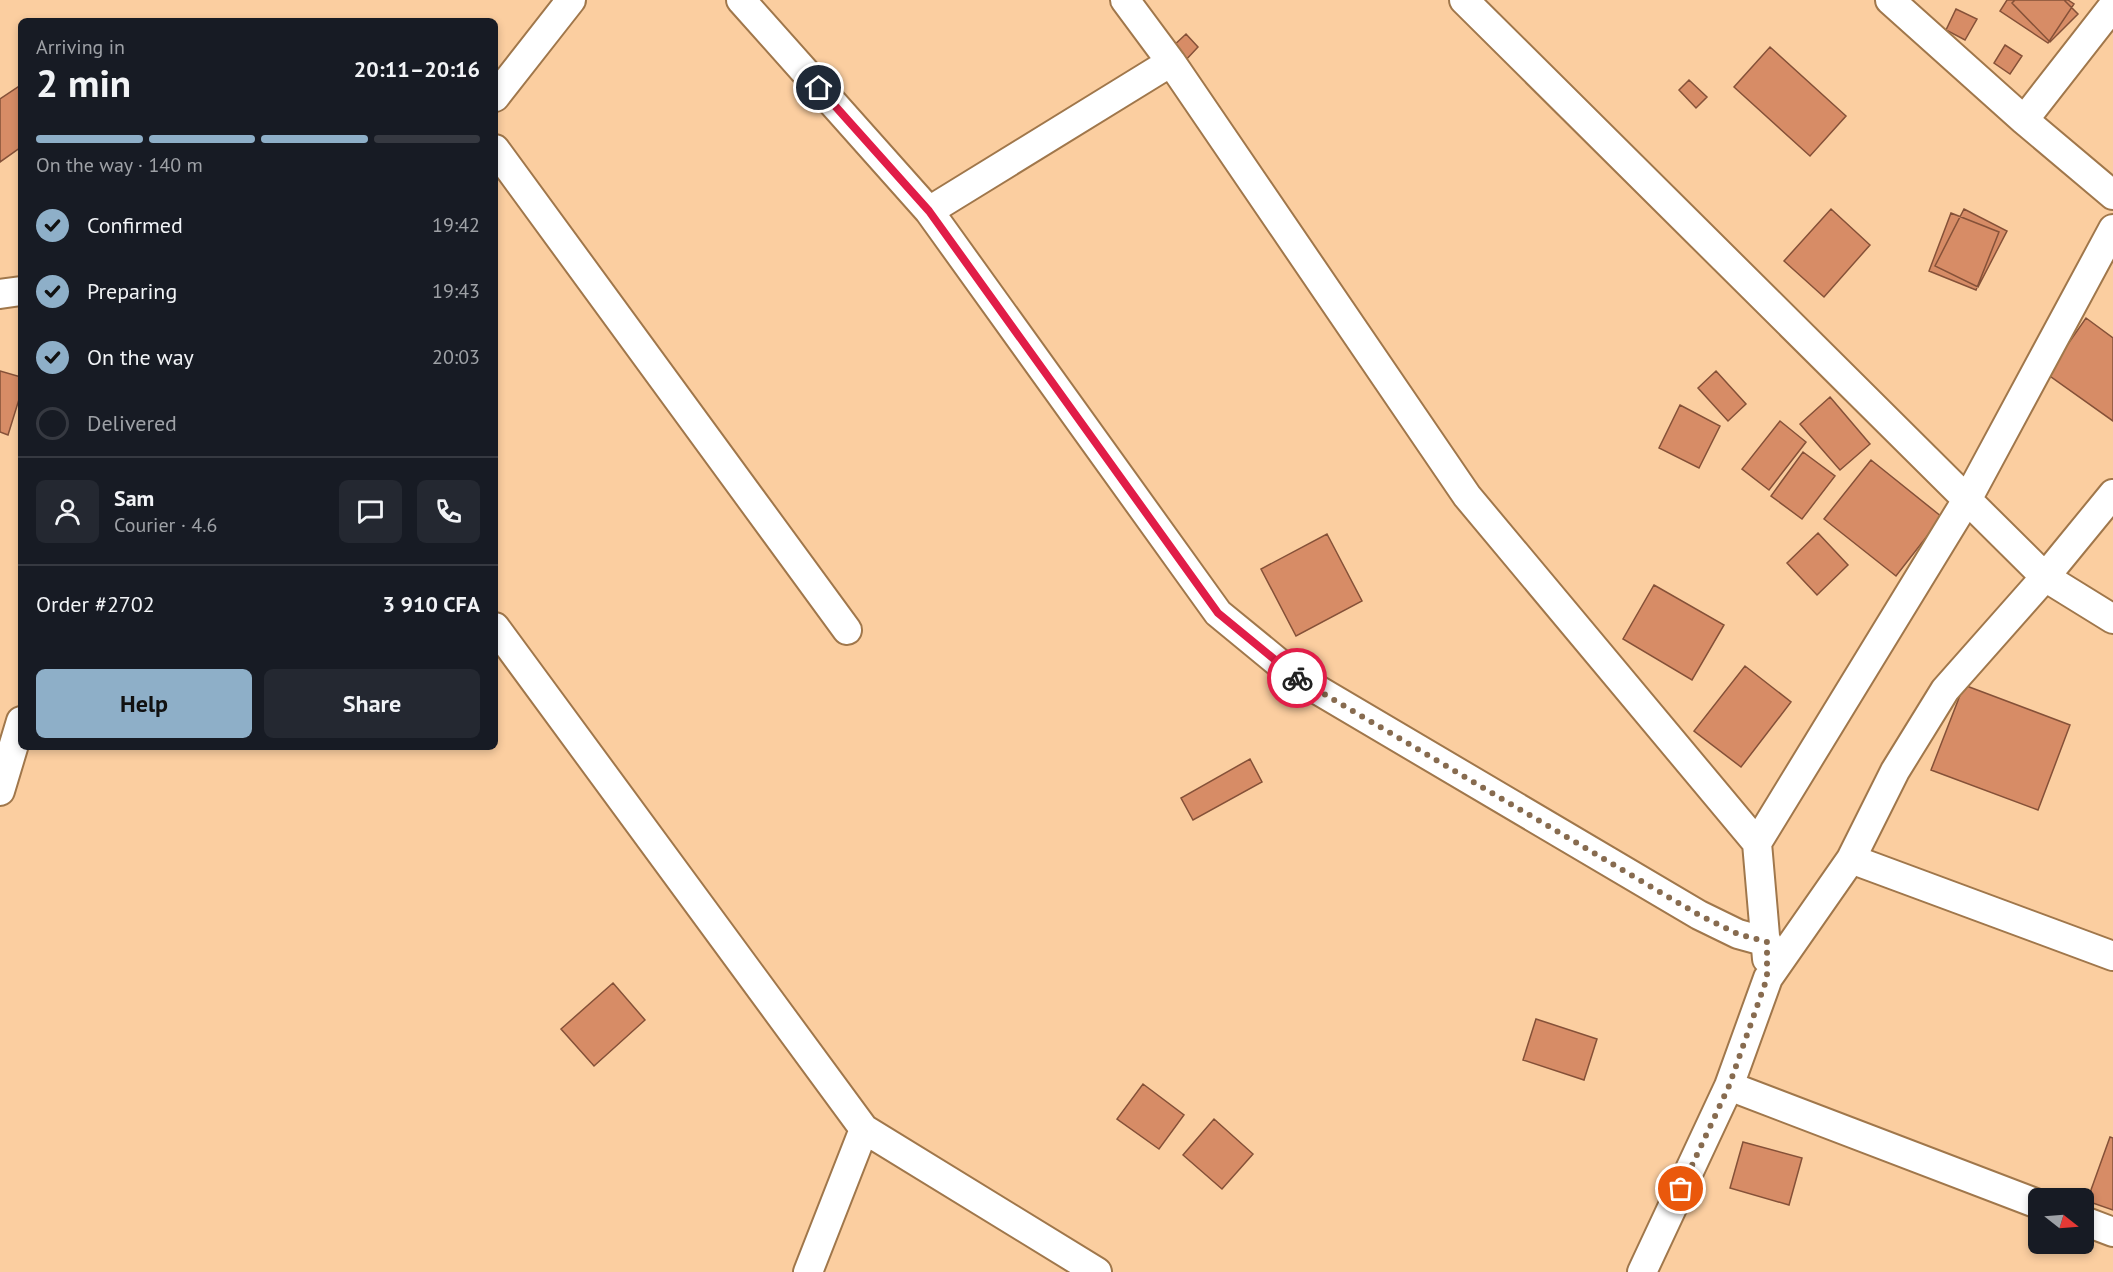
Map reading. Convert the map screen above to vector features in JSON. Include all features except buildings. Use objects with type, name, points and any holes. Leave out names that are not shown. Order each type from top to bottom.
[{"type":"street","points":[[498,93],[571,0]]},
{"type":"street","points":[[741,0],[929,211],[1218,613],[1296,677],[1699,915],[1738,934],[1767,942]]},
{"type":"street","points":[[1125,0],[1171,62],[1467,496],[1757,843],[1767,942],[1767,978]]},
{"type":"street","points":[[1464,0],[2045,577],[2113,619]]},
{"type":"street","points":[[1890,0],[2024,120],[2113,195]]},
{"type":"street","points":[[2024,120],[2113,6]]},
{"type":"street","points":[[929,211],[1171,62]]},
{"type":"street","points":[[498,153],[847,630]]},
{"type":"street","points":[[1757,843],[1968,498],[2113,229]]},
{"type":"street","points":[[0,294],[18,291]]},
{"type":"street","points":[[1642,1272],[1729,1086],[1767,978],[1851,860],[1894,771],[1945,690],[2045,577],[2113,494]]},
{"type":"street","points":[[498,631],[864,1129],[1097,1272]]},
{"type":"street","points":[[0,791],[18,731]]},
{"type":"street","points":[[1851,860],[2113,956]]},
{"type":"street","points":[[1729,1086],[2028,1200]]},
{"type":"street","points":[[808,1272],[864,1129]]},
{"type":"street","points":[[2094,1225],[2113,1232]]},
{"type":"way so far","points":[[1297,678],[1699,915],[1738,934],[1767,942],[1767,978],[1729,1086],[1681,1189]]},
{"type":"route","points":[[819,88],[929,211],[1218,613],[1297,678]]}]
